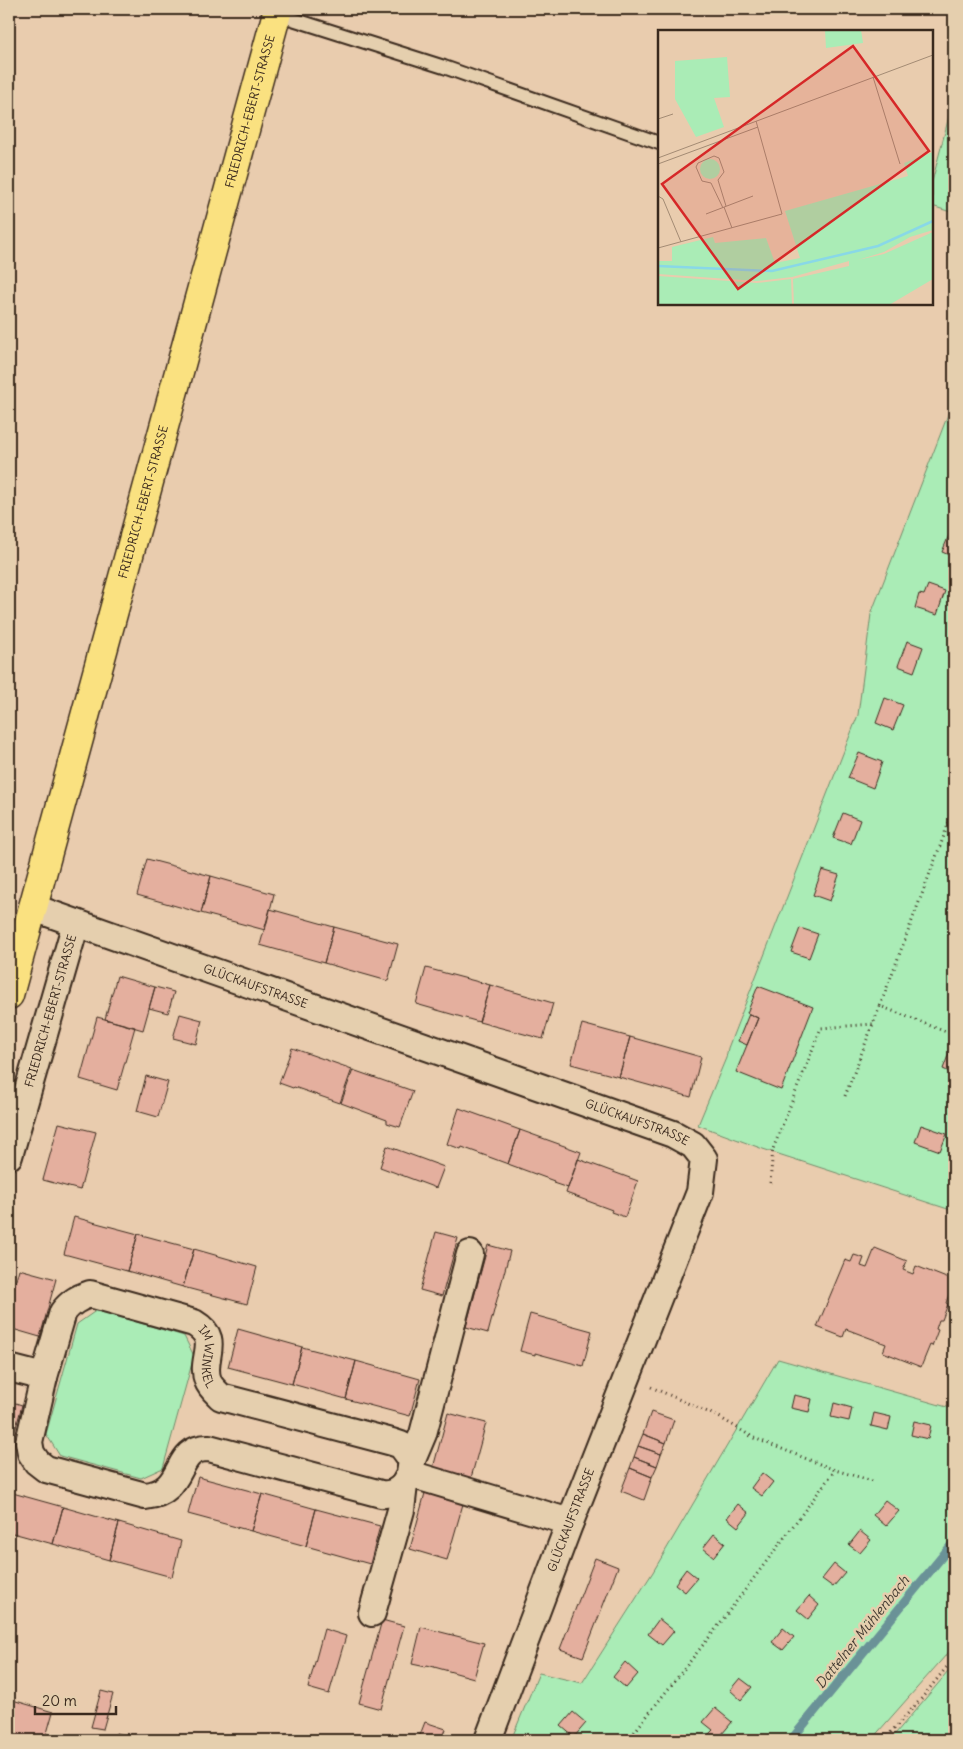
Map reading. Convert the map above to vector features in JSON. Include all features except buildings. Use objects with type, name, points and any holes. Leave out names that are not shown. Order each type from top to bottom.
[{"type":"main road","name":"FRIEDRICH-EBERT-STRASSE","points":[[9,995],[278,11]]},
{"type":"street","name":"GLÜCKAUFSTRASSE","points":[[34,908],[673,1134],[693,1145],[704,1159],[700,1192],[570,1522],[488,1740]]},
{"type":"street","name":"FRIEDRICH-EBERT-STRASSE","points":[[9,1156],[76,923]]},
{"type":"street","points":[[372,1614],[401,1510],[409,1473],[423,1434],[470,1254]]},
{"type":"street","name":"IM WINKEL","points":[[90,1294],[194,1323],[203,1328],[210,1343],[206,1370],[207,1380],[220,1397],[400,1445],[409,1473],[398,1491],[390,1494],[381,1494],[209,1448],[195,1450],[188,1455],[173,1482],[166,1490],[156,1495],[145,1496],[46,1468],[37,1462],[31,1453],[29,1442],[44,1377],[63,1312],[78,1298],[90,1294]]},
{"type":"street","points":[[9,1368],[44,1377]]},
{"type":"street","name":"IM WINKEL","points":[[409,1473],[570,1522]]},
{"type":"lane","points":[[278,11],[658,143]]},
{"type":"path","points":[[845,1096],[954,809]]},
{"type":"path","points":[[880,1006],[954,1035]]},
{"type":"path","points":[[770,1183],[773,1149],[821,1028],[872,1024]]},
{"type":"path","points":[[627,1376],[719,1417],[754,1438],[836,1470],[876,1482]]},
{"type":"path","points":[[628,1740],[718,1626],[836,1470]]},
{"type":"path","points":[[884,1740],[921,1699],[954,1658]]},
{"type":"green space","points":[[954,97],[954,213],[933,206],[933,178]]},
{"type":"green space","points":[[954,399],[954,1211],[763,1149],[698,1125],[726,1058],[728,1048],[858,715],[871,614]]},
{"type":"green space","points":[[97,1310],[184,1336],[194,1356],[163,1468],[141,1478],[60,1456],[46,1434],[77,1324]]},
{"type":"green space","points":[[778,1359],[954,1409],[954,1646],[871,1740],[511,1740],[539,1673],[582,1683],[653,1572]]},
{"type":"green space","points":[[954,1665],[954,1740],[890,1740]]},
{"type":"waterway","name":"Dattelner Mühlenbach","points":[[791,1740],[954,1542]]}]
